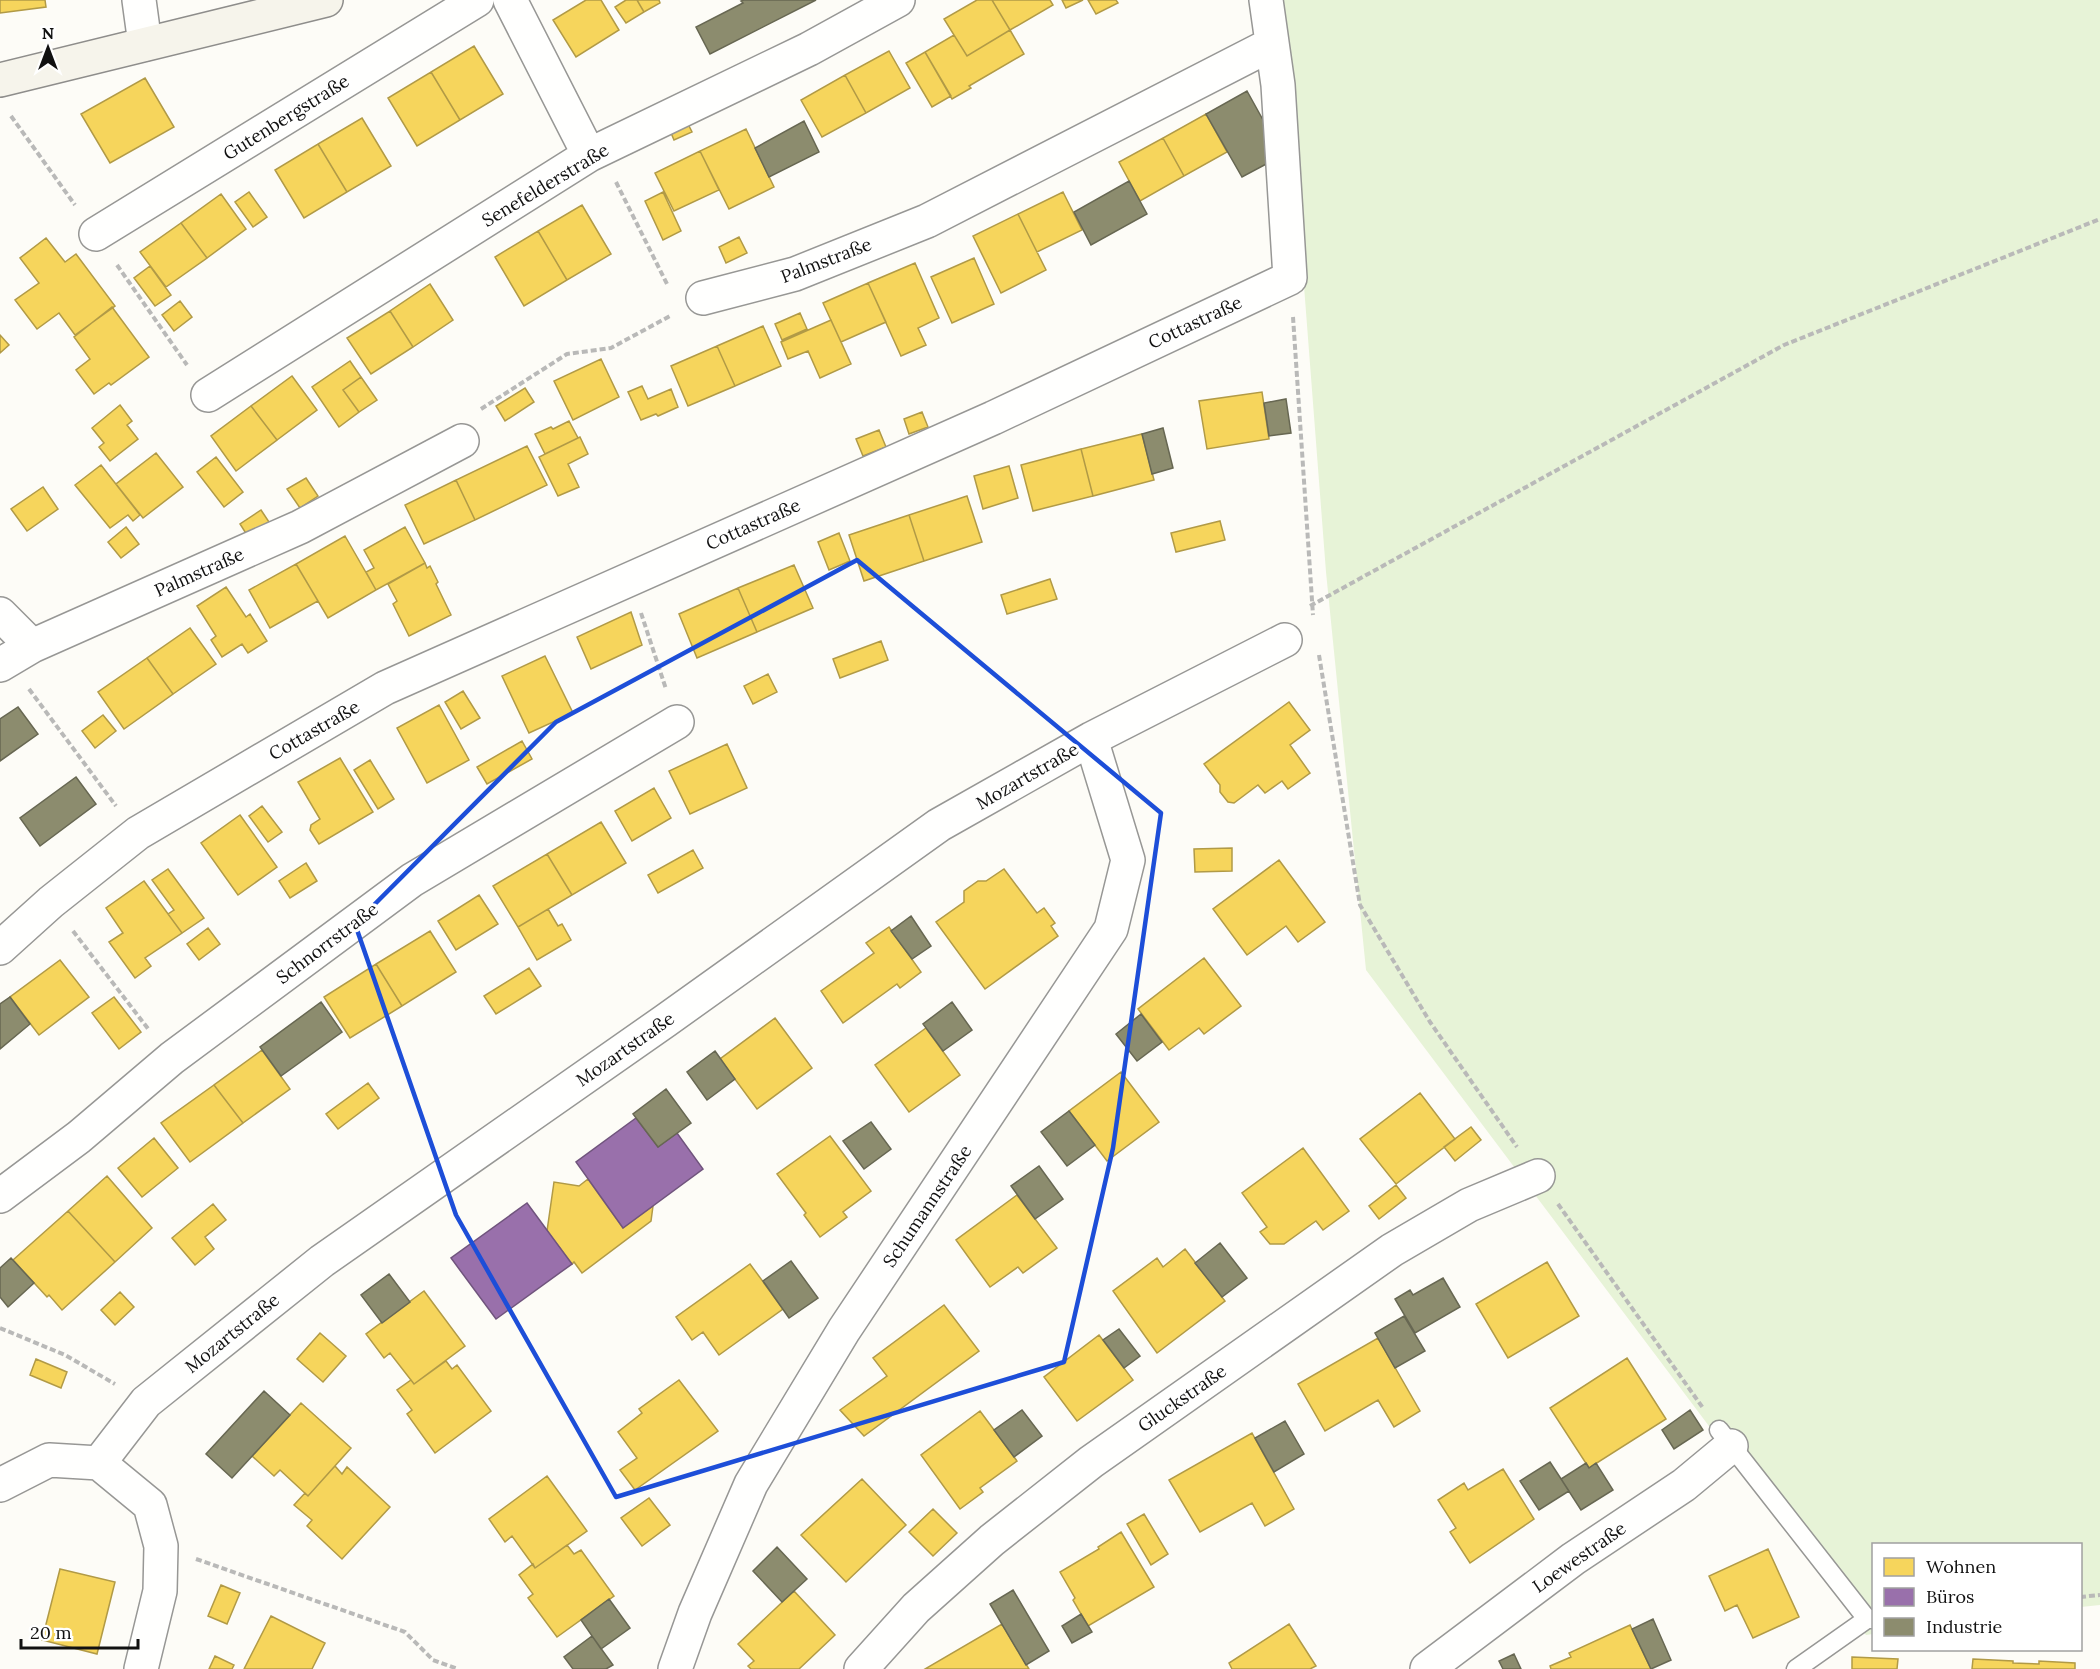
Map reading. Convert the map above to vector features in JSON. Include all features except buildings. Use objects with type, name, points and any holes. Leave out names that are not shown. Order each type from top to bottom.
[{"type":"street","points":[[139,0],[145,44]]},
{"type":"street","points":[[0,80],[326,0]]},
{"type":"street","name":"Gutenbergstraße","points":[[96,234],[477,0]]},
{"type":"street","points":[[510,0],[595,153]]},
{"type":"street","name":"Senefelderstraße","points":[[207,395],[595,153],[809,49],[897,0]]},
{"type":"street","points":[[1266,0],[1278,85],[1290,278]]},
{"type":"street","name":"Palmstraße","points":[[703,298],[795,274],[927,221],[1272,44]]},
{"type":"street","name":"Cottastraße","points":[[0,948],[51,902],[138,833],[386,688],[993,418],[1290,278]]},
{"type":"street","name":"Palmstraße","points":[[13,657],[300,527],[468,428]]},
{"type":"street","points":[[0,614],[13,657]]},
{"type":"street","name":"Mozartstraße","points":[[99,1463],[146,1402],[322,1261],[665,1021],[939,825],[1091,739],[1285,640]]},
{"type":"street","name":"Schnorrstraße","points":[[0,1196],[79,1137],[172,1058],[412,880],[678,722]]},
{"type":"street","name":"Schumannstraße","points":[[675,1669],[695,1613],[751,1484],[844,1330],[1111,929],[1128,860],[1091,739]]},
{"type":"street","name":"Gluckstraße","points":[[861,1669],[916,1608],[983,1547],[1091,1462],[1392,1250],[1469,1205],[1538,1176]]},
{"type":"street","name":"Loewestraße","points":[[1427,1669],[1573,1559],[1684,1485],[1725,1438]]},
{"type":"street","points":[[0,1485],[49,1460],[99,1463],[150,1505],[161,1546],[160,1591],[141,1669]]},
{"type":"lane","points":[[1725,1438],[1870,1619],[1796,1669]]},
{"type":"path","points":[[595,153],[658,266]]},
{"type":"path","points":[[1311,604],[1784,345],[2100,219]]},
{"type":"path","points":[[1290,278],[1313,616]]},
{"type":"path","points":[[468,428],[567,354],[611,348],[703,298]]},
{"type":"path","points":[[629,579],[678,722]]},
{"type":"path","points":[[1319,651],[1360,905],[1430,1022],[1725,1438]]},
{"type":"path","points":[[13,657],[87,770],[138,833]]},
{"type":"path","points":[[88,951],[139,1017]]},
{"type":"path","points":[[0,1328],[65,1354],[146,1402]]},
{"type":"path","points":[[161,1546],[405,1632],[433,1660],[458,1669]]},
{"type":"path","points":[[2082,1597],[2100,1595]]},
{"type":"highlighted area","points":[[857,560],[1161,813],[1113,1148],[1064,1362],[616,1497],[456,1215],[355,924],[556,722]]},
{"type":"green space","points":[[1282,0],[2100,0],[2100,1605],[2082,1607],[2082,1543],[1872,1543],[1872,1634],[1866,1635],[1366,970],[1326,572]]}]
